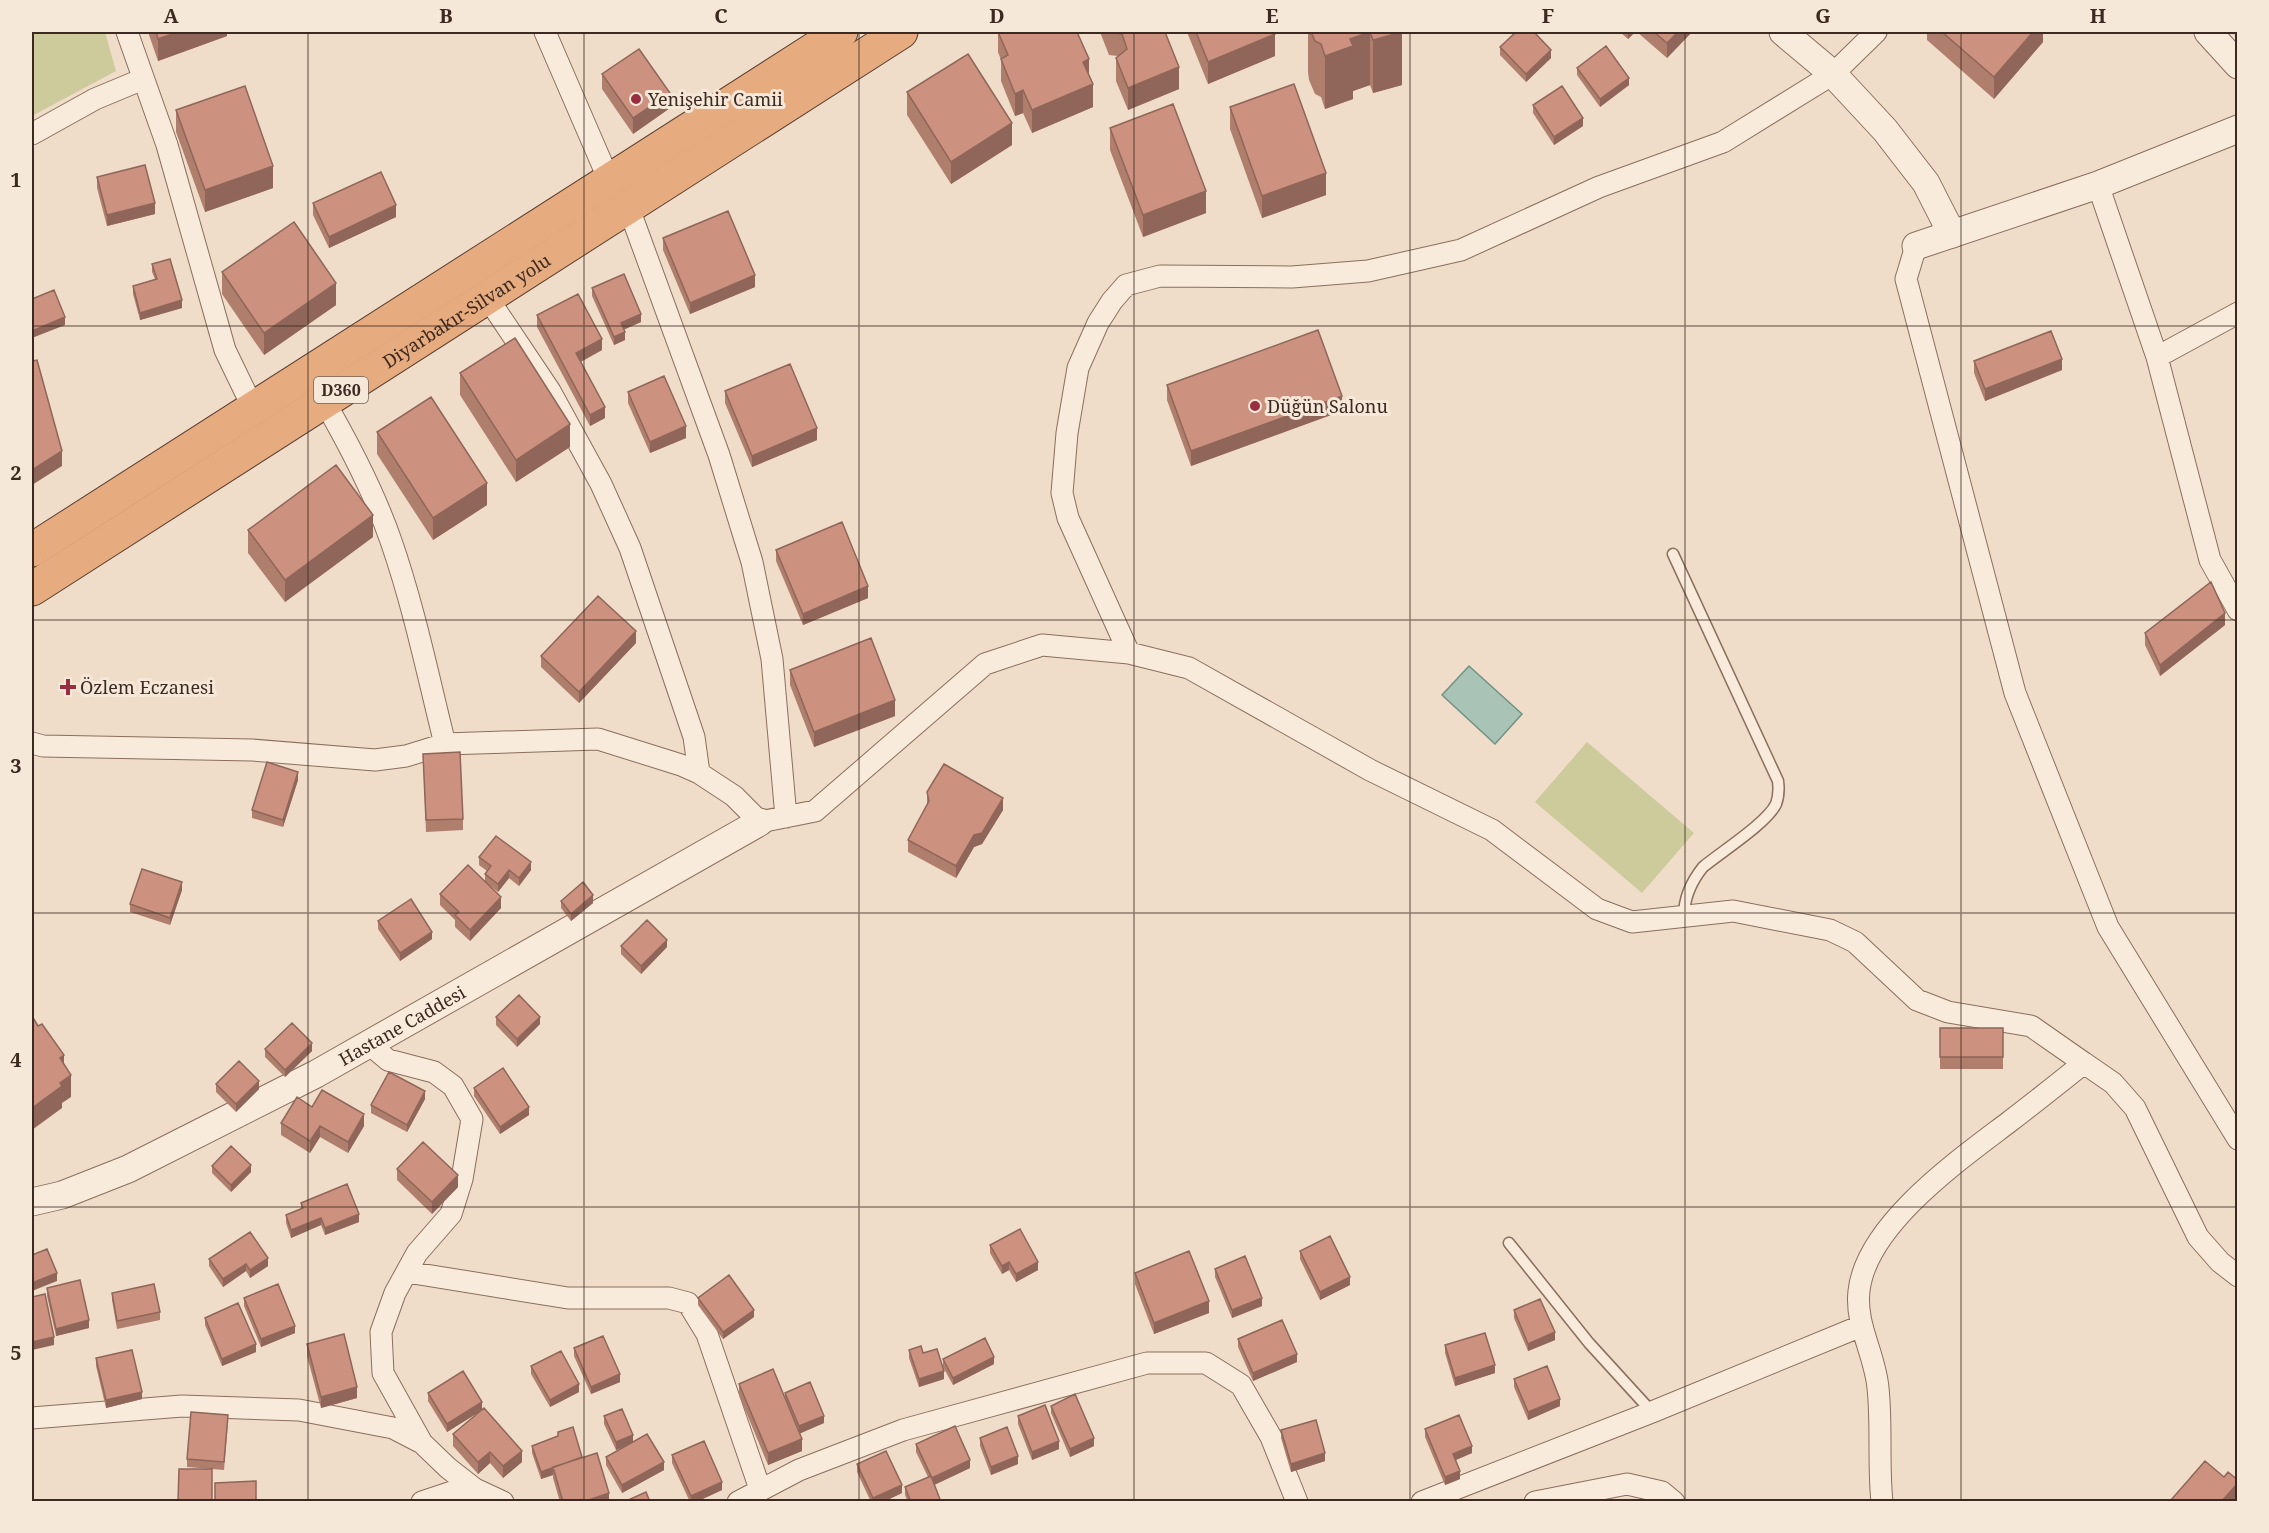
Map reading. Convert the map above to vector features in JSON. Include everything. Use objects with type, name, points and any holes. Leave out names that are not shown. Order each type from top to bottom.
[{"type":"highway","name":"Diyarbakır-Silvan yolu","points":[[32,550],[841,32]]},
{"type":"highway","name":"Diyarbakır-Silvan yolu","points":[[32,589],[900,32]]},
{"type":"street","points":[[127,32],[167,145],[225,350],[253,408]]},
{"type":"street","points":[[545,32],[622,171]]},
{"type":"street","points":[[1783,32],[1833,74],[1885,130],[1926,183],[1952,234]]},
{"type":"street","points":[[1129,653],[1068,518],[1062,493],[1067,433],[1078,368],[1098,322],[1126,285],[1160,276],[1292,277],[1368,271],[1461,250],[1599,187],[1723,142],[1833,74],[1876,32]]},
{"type":"street","points":[[2208,32],[2238,65]]},
{"type":"street","points":[[32,134],[95,99],[143,79]]},
{"type":"street","points":[[2238,129],[2098,185],[1916,246],[1906,279],[2015,693],[2108,927],[2238,1139]]},
{"type":"street","points":[[2098,185],[2157,357],[2210,560],[2238,610]]},
{"type":"street","points":[[639,199],[752,562],[772,659],[773,819]]},
{"type":"street","points":[[487,297],[561,409],[616,516],[630,548],[694,737],[699,773]]},
{"type":"street","points":[[2157,357],[2238,313]]},
{"type":"street","points":[[324,401],[355,456],[391,540],[405,585],[445,744]]},
{"type":"street","points":[[32,743],[43,746],[252,750],[375,760],[406,756],[445,744],[598,739],[681,765],[699,773],[773,819],[815,811],[985,664],[1042,645],[1129,653],[1189,668],[1370,770],[1492,830],[1597,909],[1632,922],[1732,911],[1830,930],[1855,942],[1917,1000],[1948,1012],[2031,1026],[2113,1083],[2135,1108],[2194,1230],[2208,1250],[2238,1276]]},
{"type":"street","name":"Hastane Caddesi","points":[[32,1202],[62,1195],[128,1169],[316,1074],[773,819]]},
{"type":"street","points":[[369,1044],[388,1060],[434,1072],[440,1076],[453,1086],[472,1119],[462,1179],[451,1214],[417,1253],[395,1293],[381,1332],[383,1373],[422,1443]]},
{"type":"street","points":[[1882,1502],[1878,1390],[1875,1366],[1861,1326],[1858,1308],[1859,1290],[1872,1251],[1916,1197],[1944,1172],[2084,1063]]},
{"type":"street","points":[[407,1272],[568,1298],[669,1298],[688,1304],[707,1334],[760,1489]]},
{"type":"street","points":[[1422,1502],[1652,1412],[1861,1326]]},
{"type":"street","points":[[738,1502],[799,1470],[914,1427],[1147,1363],[1206,1364],[1241,1385],[1271,1437],[1297,1502]]},
{"type":"street","points":[[32,1418],[182,1406],[299,1410],[393,1428],[422,1443],[448,1468],[475,1489],[503,1502]]},
{"type":"street","points":[[1535,1502],[1627,1484],[1662,1492],[1674,1502]]},
{"type":"street","points":[[422,1501],[458,1490],[475,1489]]},
{"type":"lane","points":[[1673,554],[1778,781],[1779,790],[1778,799],[1771,812],[1695,876],[1686,897],[1684,916]]},
{"type":"lane","points":[[1509,1243],[1582,1335],[1652,1412]]},
{"type":"shaded area","points":[[32,32],[105,32],[116,71],[32,116]]},
{"type":"shaded area","points":[[1469,666],[1522,714],[1495,744],[1442,695]]},
{"type":"shaded area","points":[[1587,742],[1694,833],[1642,893],[1535,802]]},
{"type":"building","points":[[156,32],[178,32],[158,39]]},
{"type":"building","points":[[998,32],[1077,32],[1089,59],[1083,62],[1093,84],[1032,110],[1023,90],[1015,94],[1001,59],[1008,55]]},
{"type":"building","points":[[1109,32],[1165,32],[1179,67],[1128,88],[1116,58],[1127,49],[1122,34]]},
{"type":"building","points":[[1196,32],[1275,32],[1275,34],[1208,62]]},
{"type":"building","points":[[1311,32],[1370,32],[1350,39],[1353,46],[1325,56],[1321,44],[1315,41]]},
{"type":"building","points":[[1370,32],[1402,32],[1373,40]]},
{"type":"building","points":[[1516,32],[1534,32],[1551,50],[1526,74],[1500,47]]},
{"type":"building","points":[[1654,32],[1678,32],[1667,43]]},
{"type":"building","points":[[1942,32],[2033,32],[1994,77]]},
{"type":"building","points":[[1606,46],[1629,78],[1600,99],[1577,68]]},
{"type":"building","name":"Yenişehir Camii","points":[[639,49],[670,93],[633,118],[602,74]]},
{"type":"building","points":[[968,54],[1012,123],[951,162],[907,92]]},
{"type":"building","points":[[1294,84],[1326,173],[1262,196],[1230,107]]},
{"type":"building","points":[[245,86],[273,166],[205,190],[176,110]]},
{"type":"building","points":[[1562,86],[1583,118],[1554,137],[1533,105]]},
{"type":"building","points":[[1173,104],[1206,191],[1143,215],[1110,128]]},
{"type":"building","points":[[145,165],[155,203],[107,215],[97,177]]},
{"type":"building","points":[[381,172],[396,205],[329,237],[313,203]]},
{"type":"building","points":[[728,211],[755,275],[690,303],[663,238]]},
{"type":"building","points":[[294,222],[336,283],[264,333],[222,272]]},
{"type":"building","points":[[170,259],[182,300],[140,313],[133,286],[157,279],[152,264]]},
{"type":"building","points":[[624,274],[641,314],[621,323],[625,332],[614,337],[592,288]]},
{"type":"building","points":[[54,290],[65,317],[32,331],[32,299]]},
{"type":"building","points":[[578,294],[602,339],[576,353],[605,407],[590,415],[537,315]]},
{"type":"building","name":"Düğün Salonu","points":[[1318,330],[1342,396],[1191,451],[1167,385]]},
{"type":"building","points":[[2051,331],[2062,359],[1985,389],[1974,361]]},
{"type":"building","points":[[515,338],[570,424],[516,460],[460,373]]},
{"type":"building","points":[[37,360],[62,451],[32,470],[32,361]]},
{"type":"building","points":[[790,364],[817,428],[752,456],[725,391]]},
{"type":"building","points":[[664,376],[686,426],[650,442],[628,392]]},
{"type":"building","points":[[431,397],[487,483],[433,518],[377,432]]},
{"type":"building","points":[[336,465],[373,515],[285,580],[248,530]]},
{"type":"building","points":[[842,522],[868,586],[803,614],[776,550]]},
{"type":"building","points":[[2211,582],[2225,613],[2160,665],[2145,633]]},
{"type":"building","points":[[598,596],[636,631],[579,692],[541,656]]},
{"type":"building","points":[[871,638],[895,700],[814,732],[790,670]]},
{"type":"building","points":[[460,752],[463,819],[426,820],[423,754]]},
{"type":"building","points":[[267,762],[298,772],[283,820],[252,810]]},
{"type":"building","points":[[944,764],[1003,798],[982,833],[974,835],[956,866],[908,840],[929,801],[927,792]]},
{"type":"building","points":[[496,836],[531,862],[519,878],[509,870],[498,884],[485,874],[491,866],[479,857]]},
{"type":"building","points":[[468,865],[501,897],[470,930],[455,915],[459,912],[440,894]]},
{"type":"building","points":[[142,869],[182,882],[170,918],[130,904]]},
{"type":"building","points":[[583,882],[593,895],[571,914],[561,901]]},
{"type":"building","points":[[411,899],[432,932],[400,953],[378,921]]},
{"type":"building","points":[[647,920],[667,940],[641,966],[621,946]]},
{"type":"building","points":[[519,995],[540,1017],[517,1039],[496,1017]]},
{"type":"building","points":[[32,1016],[38,1026],[42,1024],[64,1055],[60,1058],[71,1075],[60,1083],[62,1086],[32,1108]]},
{"type":"building","points":[[292,1023],[312,1043],[285,1070],[265,1049]]},
{"type":"building","points":[[1940,1028],[2003,1028],[2003,1057],[1940,1057]]},
{"type":"building","points":[[239,1061],[259,1081],[236,1104],[216,1084]]},
{"type":"building","points":[[503,1068],[529,1107],[500,1127],[474,1088]]},
{"type":"building","points":[[389,1072],[425,1091],[407,1125],[371,1105]]},
{"type":"building","points":[[322,1090],[364,1114],[348,1142],[320,1126],[310,1141],[281,1123],[297,1097],[312,1107]]},
{"type":"building","points":[[423,1142],[458,1175],[432,1202],[397,1169]]},
{"type":"building","points":[[231,1146],[251,1165],[231,1185],[212,1166]]},
{"type":"building","points":[[347,1184],[359,1214],[325,1228],[321,1218],[291,1230],[286,1215],[303,1208],[301,1203]]},
{"type":"building","points":[[1020,1229],[1038,1262],[1016,1274],[1009,1262],[1002,1266],[990,1245]]},
{"type":"building","points":[[250,1232],[268,1258],[250,1270],[246,1264],[223,1279],[209,1259]]},
{"type":"building","points":[[1330,1236],[1350,1277],[1320,1292],[1300,1251]]},
{"type":"building","points":[[47,1249],[57,1273],[32,1283],[32,1255]]},
{"type":"building","points":[[1189,1251],[1209,1301],[1154,1323],[1135,1273]]},
{"type":"building","points":[[1245,1256],[1262,1298],[1232,1310],[1215,1269]]},
{"type":"building","points":[[729,1275],[754,1310],[723,1332],[698,1298]]},
{"type":"building","points":[[80,1280],[89,1320],[56,1329],[47,1288]]},
{"type":"building","points":[[154,1284],[160,1312],[117,1321],[112,1293]]},
{"type":"building","points":[[278,1284],[295,1326],[261,1339],[244,1298]]},
{"type":"building","points":[[45,1294],[54,1337],[32,1342],[32,1297]]},
{"type":"building","points":[[1540,1299],[1555,1332],[1528,1344],[1514,1310]]},
{"type":"building","points":[[238,1303],[256,1344],[222,1359],[205,1318]]},
{"type":"building","points":[[1282,1320],[1297,1354],[1253,1373],[1238,1339]]},
{"type":"building","points":[[1485,1333],[1495,1365],[1455,1378],[1445,1345]]},
{"type":"building","points":[[344,1334],[357,1387],[321,1397],[307,1344]]},
{"type":"building","points":[[603,1336],[620,1374],[591,1387],[574,1348]]},
{"type":"building","points":[[985,1338],[994,1357],[953,1378],[943,1359]]},
{"type":"building","points":[[921,1346],[923,1353],[937,1349],[944,1371],[919,1379],[909,1350]]},
{"type":"building","points":[[132,1350],[142,1392],[106,1400],[96,1358]]},
{"type":"building","points":[[561,1351],[579,1384],[550,1400],[531,1366]]},
{"type":"building","points":[[1547,1366],[1560,1399],[1528,1412],[1514,1379]]},
{"type":"building","points":[[773,1369],[802,1439],[768,1453],[739,1384]]},
{"type":"building","points":[[463,1371],[482,1402],[447,1424],[428,1393]]},
{"type":"building","points":[[810,1382],[824,1416],[799,1426],[785,1393]]},
{"type":"building","points":[[1075,1394],[1094,1438],[1070,1449],[1051,1406]]},
{"type":"building","points":[[1045,1405],[1059,1441],[1032,1452],[1018,1416]]},
{"type":"building","points":[[484,1408],[522,1451],[503,1466],[490,1452],[478,1462],[453,1434]]},
{"type":"building","points":[[622,1409],[633,1435],[616,1442],[604,1416]]},
{"type":"building","points":[[191,1412],[228,1415],[224,1462],[187,1459]]},
{"type":"building","points":[[1459,1415],[1472,1446],[1453,1454],[1460,1471],[1445,1477],[1425,1429]]},
{"type":"building","points":[[1316,1420],[1325,1453],[1291,1464],[1281,1430]]},
{"type":"building","points":[[955,1426],[970,1460],[932,1478],[916,1444]]},
{"type":"building","points":[[573,1427],[582,1457],[541,1472],[532,1446],[558,1436],[558,1432]]},
{"type":"building","points":[[1007,1427],[1018,1456],[991,1467],[980,1438]]},
{"type":"building","points":[[647,1434],[664,1462],[622,1485],[606,1457]]},
{"type":"building","points":[[704,1441],[722,1482],[691,1496],[672,1455]]},
{"type":"building","points":[[886,1451],[902,1485],[873,1498],[857,1464]]},
{"type":"building","points":[[597,1453],[609,1493],[583,1502],[563,1502],[553,1467]]},
{"type":"building","points":[[2205,1461],[2224,1477],[2228,1472],[2238,1480],[2238,1483],[2221,1502],[2173,1502],[2171,1500]]},
{"type":"building","points":[[179,1469],[212,1469],[212,1501],[178,1501]]},
{"type":"building","points":[[931,1476],[941,1502],[911,1502],[905,1487]]},
{"type":"building","points":[[256,1481],[256,1502],[215,1502],[215,1483]]},
{"type":"building","points":[[646,1492],[650,1502],[629,1502],[628,1500]]},
{"type":"place","name":"Yenişehir Camii","points":[[636,99]]},
{"type":"place","name":"Düğün Salonu","points":[[1255,406]]},
{"type":"place","name":"Özlem Eczanesi","points":[[68,687]]}]
